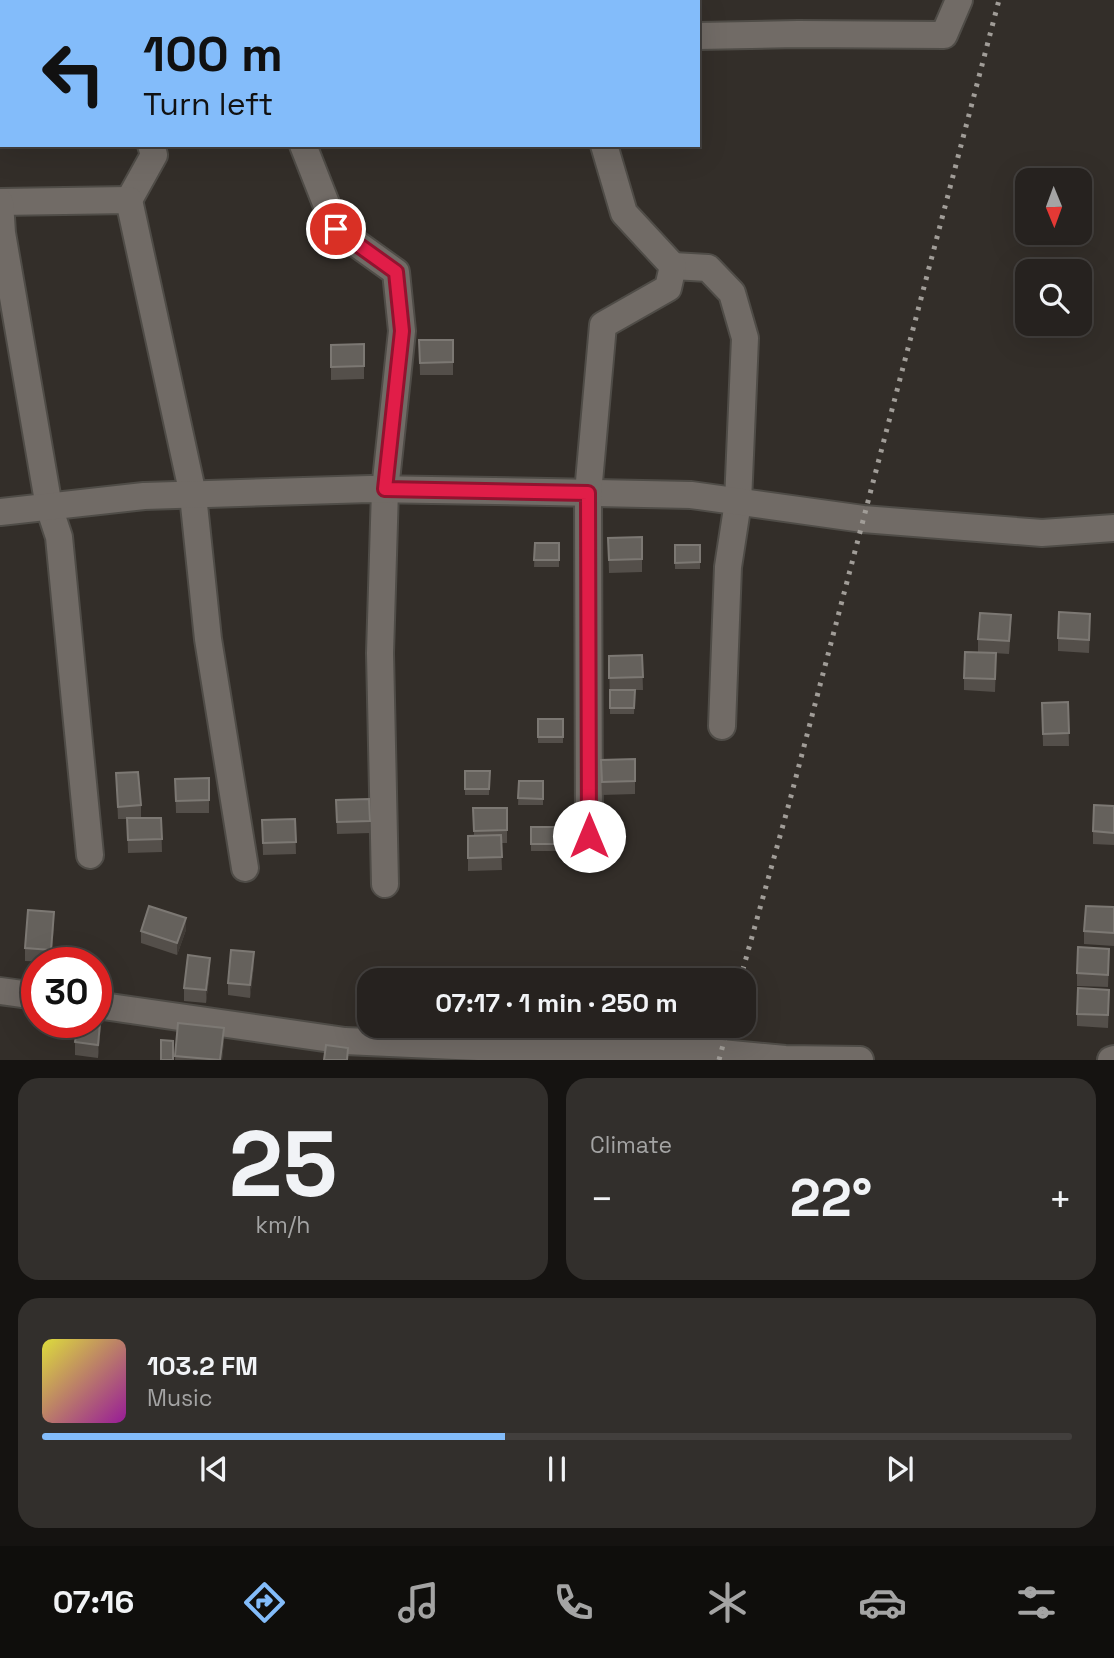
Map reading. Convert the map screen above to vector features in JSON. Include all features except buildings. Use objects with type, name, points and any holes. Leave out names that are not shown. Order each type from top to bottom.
[{"type":"street","points":[[700,36],[944,35],[959,0]]},
{"type":"street","points":[[152,147],[154,155],[129,200],[193,495],[208,639],[245,868]]},
{"type":"street","points":[[304,147],[336,229],[396,272],[402,331],[385,489],[380,653],[385,884]]},
{"type":"street","points":[[605,147],[624,213],[673,266],[708,268],[732,293],[745,338],[738,502],[728,567],[722,726]]},
{"type":"street","points":[[90,855],[59,537],[49,506],[2,233],[0,202],[129,200]]},
{"type":"street","points":[[589,836],[588,493],[603,325],[668,289],[673,266]]},
{"type":"street","points":[[0,512],[144,496],[385,489],[691,495],[863,519],[1042,533],[1114,528]]},
{"type":"street","points":[[0,991],[21,994]]},
{"type":"street","points":[[112,1007],[345,1041],[522,1049],[721,1053],[785,1059],[860,1059]]},
{"type":"railway","points":[[743,968],[790,800],[999,0]]},
{"type":"railway","points":[[719,1060],[725,1038]]},
{"type":"route","points":[[336,229],[396,272],[402,331],[385,489],[588,493],[589,836]]}]
